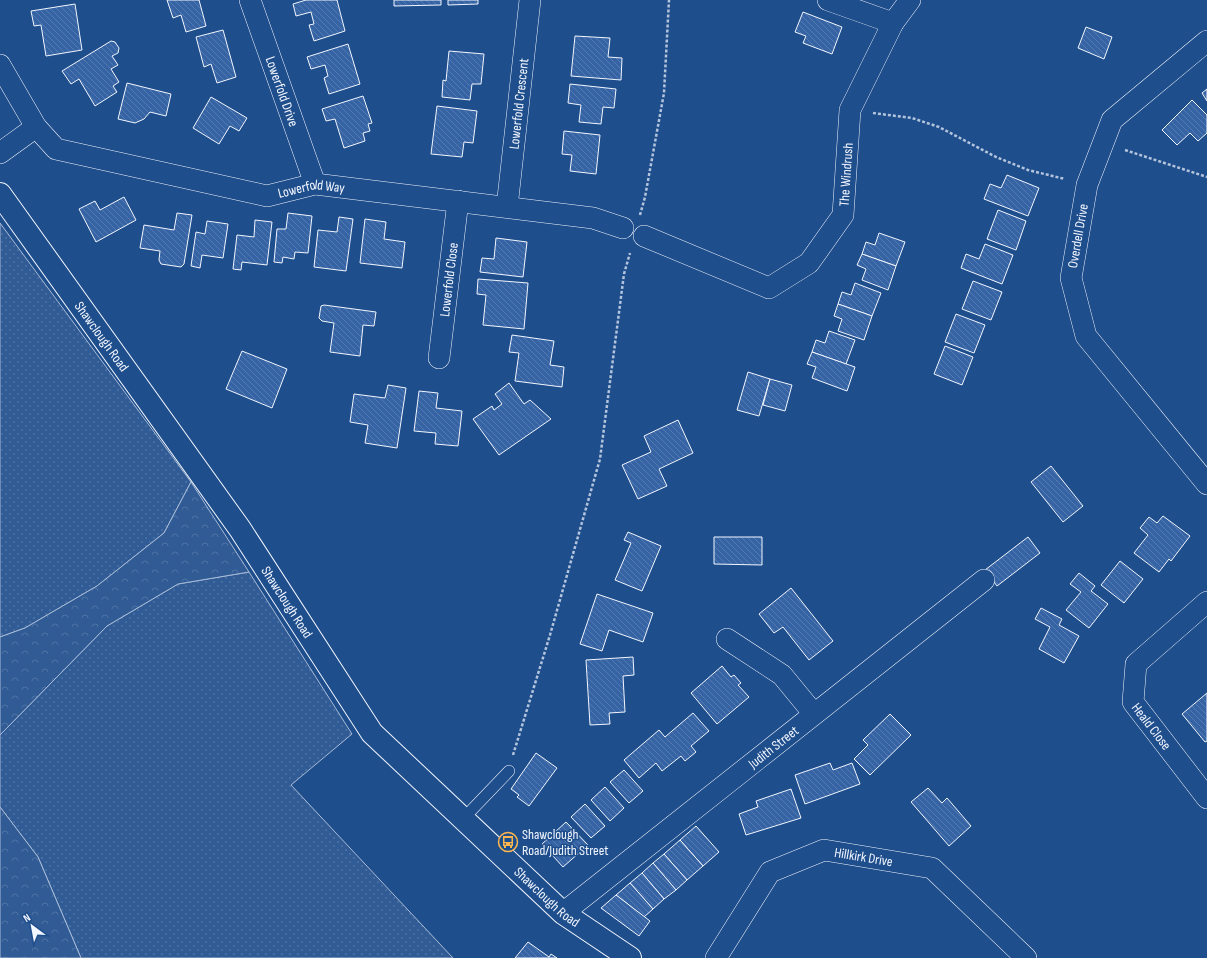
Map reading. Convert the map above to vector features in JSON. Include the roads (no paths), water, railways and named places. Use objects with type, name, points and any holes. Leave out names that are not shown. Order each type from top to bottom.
[{"type":"main road","name":"Shawclough Road","points":[[0,194],[240,529],[372,733],[563,913],[630,958]]},
{"type":"street","name":"Lowerfold Drive","points":[[250,0],[315,184]]},
{"type":"street","name":"Lowerfold Crescent","points":[[506,207],[530,0]]},
{"type":"street","points":[[828,0],[893,23]]},
{"type":"street","name":"The Windrush","points":[[634,232],[769,288],[809,263],[843,215],[850,110],[893,23],[910,0]]},
{"type":"street","name":"Overdell Drive","points":[[1207,41],[1112,120],[1087,184],[1071,278],[1086,336],[1207,484]]},
{"type":"street","name":"Lowerfold Way","points":[[0,65],[36,127],[56,150],[267,196],[315,184],[593,218],[634,232]]},
{"type":"street","points":[[0,153],[36,127]]},
{"type":"street","name":"Lowerfold Close","points":[[439,358],[458,201]]},
{"type":"street","name":"Judith Street","points":[[563,913],[984,580]]},
{"type":"street","name":"Heald Close","points":[[1207,602],[1136,664],[1133,702],[1207,798]]},
{"type":"street","points":[[727,639],[782,675],[814,714]]},
{"type":"street","name":"Hillkirk Drive","points":[[716,958],[770,872],[824,850],[932,868],[1026,958]]},
{"type":"lane","points":[[463,819],[508,771]]},
{"type":"place","name":"Shawclough Road/Judith Street","points":[[508,842]]}]
